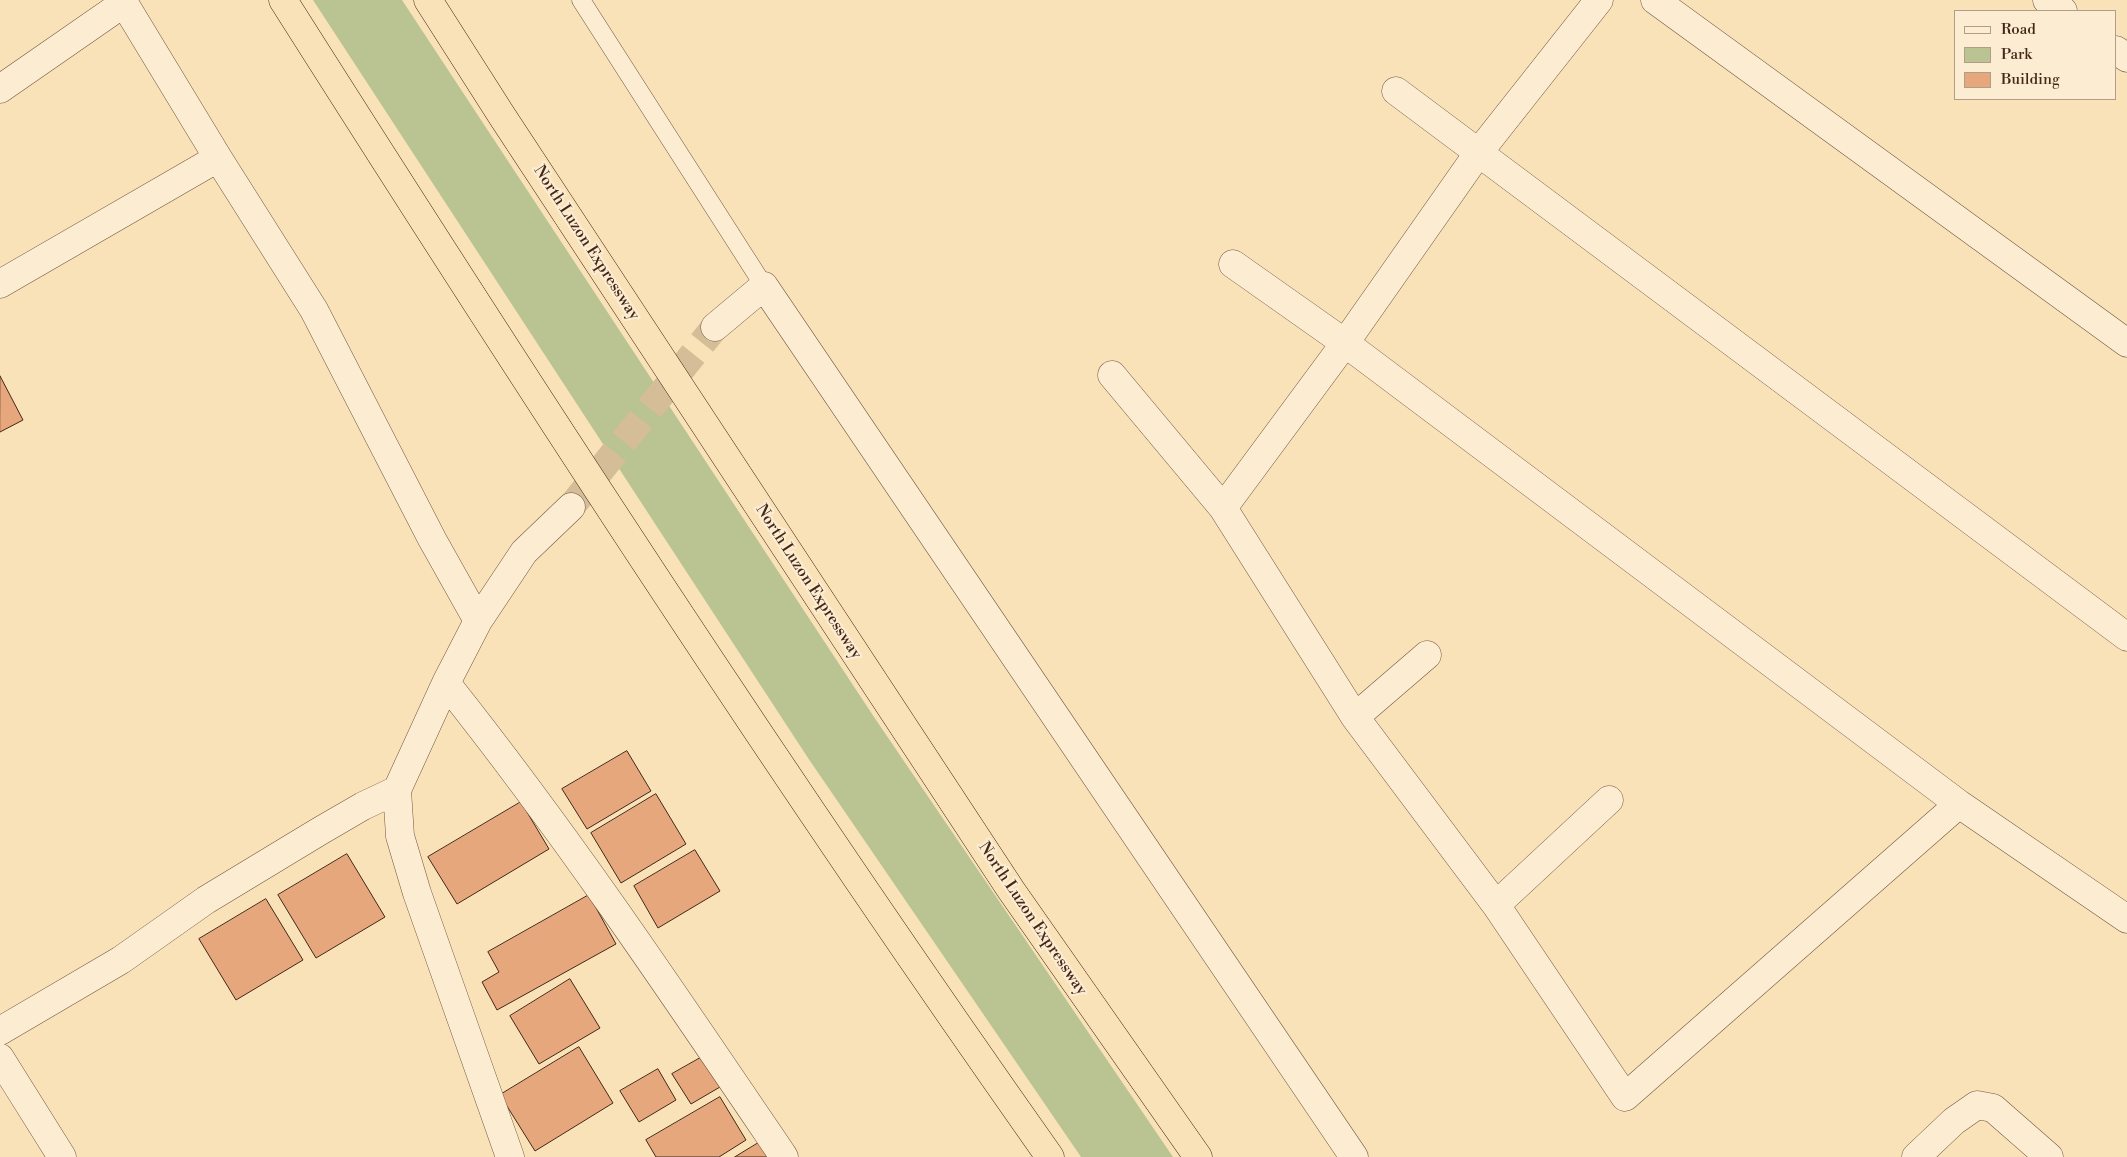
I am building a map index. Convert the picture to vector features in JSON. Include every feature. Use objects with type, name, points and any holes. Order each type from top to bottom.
[{"type":"highway","points":[[283,0],[640,553],[902,949],[1050,1157]]},
{"type":"highway","name":"North Luzon Expressway","points":[[428,0],[502,116],[1011,890],[1198,1157]]},
{"type":"street","points":[[1223,508],[1345,343],[1480,152],[1598,0]]},
{"type":"street","points":[[1655,0],[2127,343]]},
{"type":"street","points":[[2047,0],[2062,10]]},
{"type":"street","points":[[0,90],[124,3],[218,158],[314,310],[432,539],[478,621]]},
{"type":"street","points":[[1396,91],[2127,638]]},
{"type":"street","points":[[0,284],[218,158]]},
{"type":"street","points":[[1233,264],[1345,343],[1959,804],[2127,919]]},
{"type":"street","points":[[715,327],[764,286],[1354,1157]]},
{"type":"street","points":[[1112,375],[1223,508],[1355,717],[1496,905],[1625,1097],[1959,804]]},
{"type":"street","points":[[510,1157],[416,893],[400,836],[397,790],[446,683],[478,621],[524,552],[571,507]]},
{"type":"street","points":[[1355,717],[1427,655]]},
{"type":"street","points":[[446,683],[509,763],[601,891],[784,1157]]},
{"type":"street","points":[[0,1031],[120,960],[206,900],[363,806],[397,790]]},
{"type":"street","points":[[1496,905],[1609,800]]},
{"type":"street","points":[[0,1058],[62,1157]]},
{"type":"street","points":[[1916,1157],[1954,1121],[1977,1104],[1993,1108],[2049,1157]]},
{"type":"lane","points":[[581,0],[764,286]]},
{"type":"green space","points":[[313,0],[402,0],[874,717],[1173,1157],[1081,1157],[808,758]]},
{"type":"building","points":[[0,376],[23,420],[0,432]]},
{"type":"building","points":[[627,751],[651,791],[587,829],[562,789]]},
{"type":"building","points":[[656,794],[686,844],[621,883],[591,833]]},
{"type":"building","points":[[521,802],[549,849],[457,904],[428,857]]},
{"type":"building","points":[[695,850],[720,891],[658,928],[634,886]]},
{"type":"building","points":[[347,854],[385,917],[316,958],[278,895]]},
{"type":"building","points":[[589,895],[616,944],[497,1010],[482,982],[499,972],[488,952]]},
{"type":"building","points":[[266,899],[303,960],[236,1000],[199,939]]},
{"type":"building","points":[[570,979],[600,1028],[539,1064],[510,1016]]},
{"type":"building","points":[[579,1047],[613,1103],[535,1151],[500,1095]]},
{"type":"building","points":[[702,1057],[720,1087],[691,1104],[672,1074]]},
{"type":"building","points":[[658,1069],[676,1100],[639,1122],[620,1091]]},
{"type":"building","points":[[720,1097],[746,1140],[719,1157],[656,1157],[646,1140]]},
{"type":"building","points":[[760,1142],[769,1157],[735,1157]]},
{"type":"tunnel","points":[[571,507],[715,327]]}]
